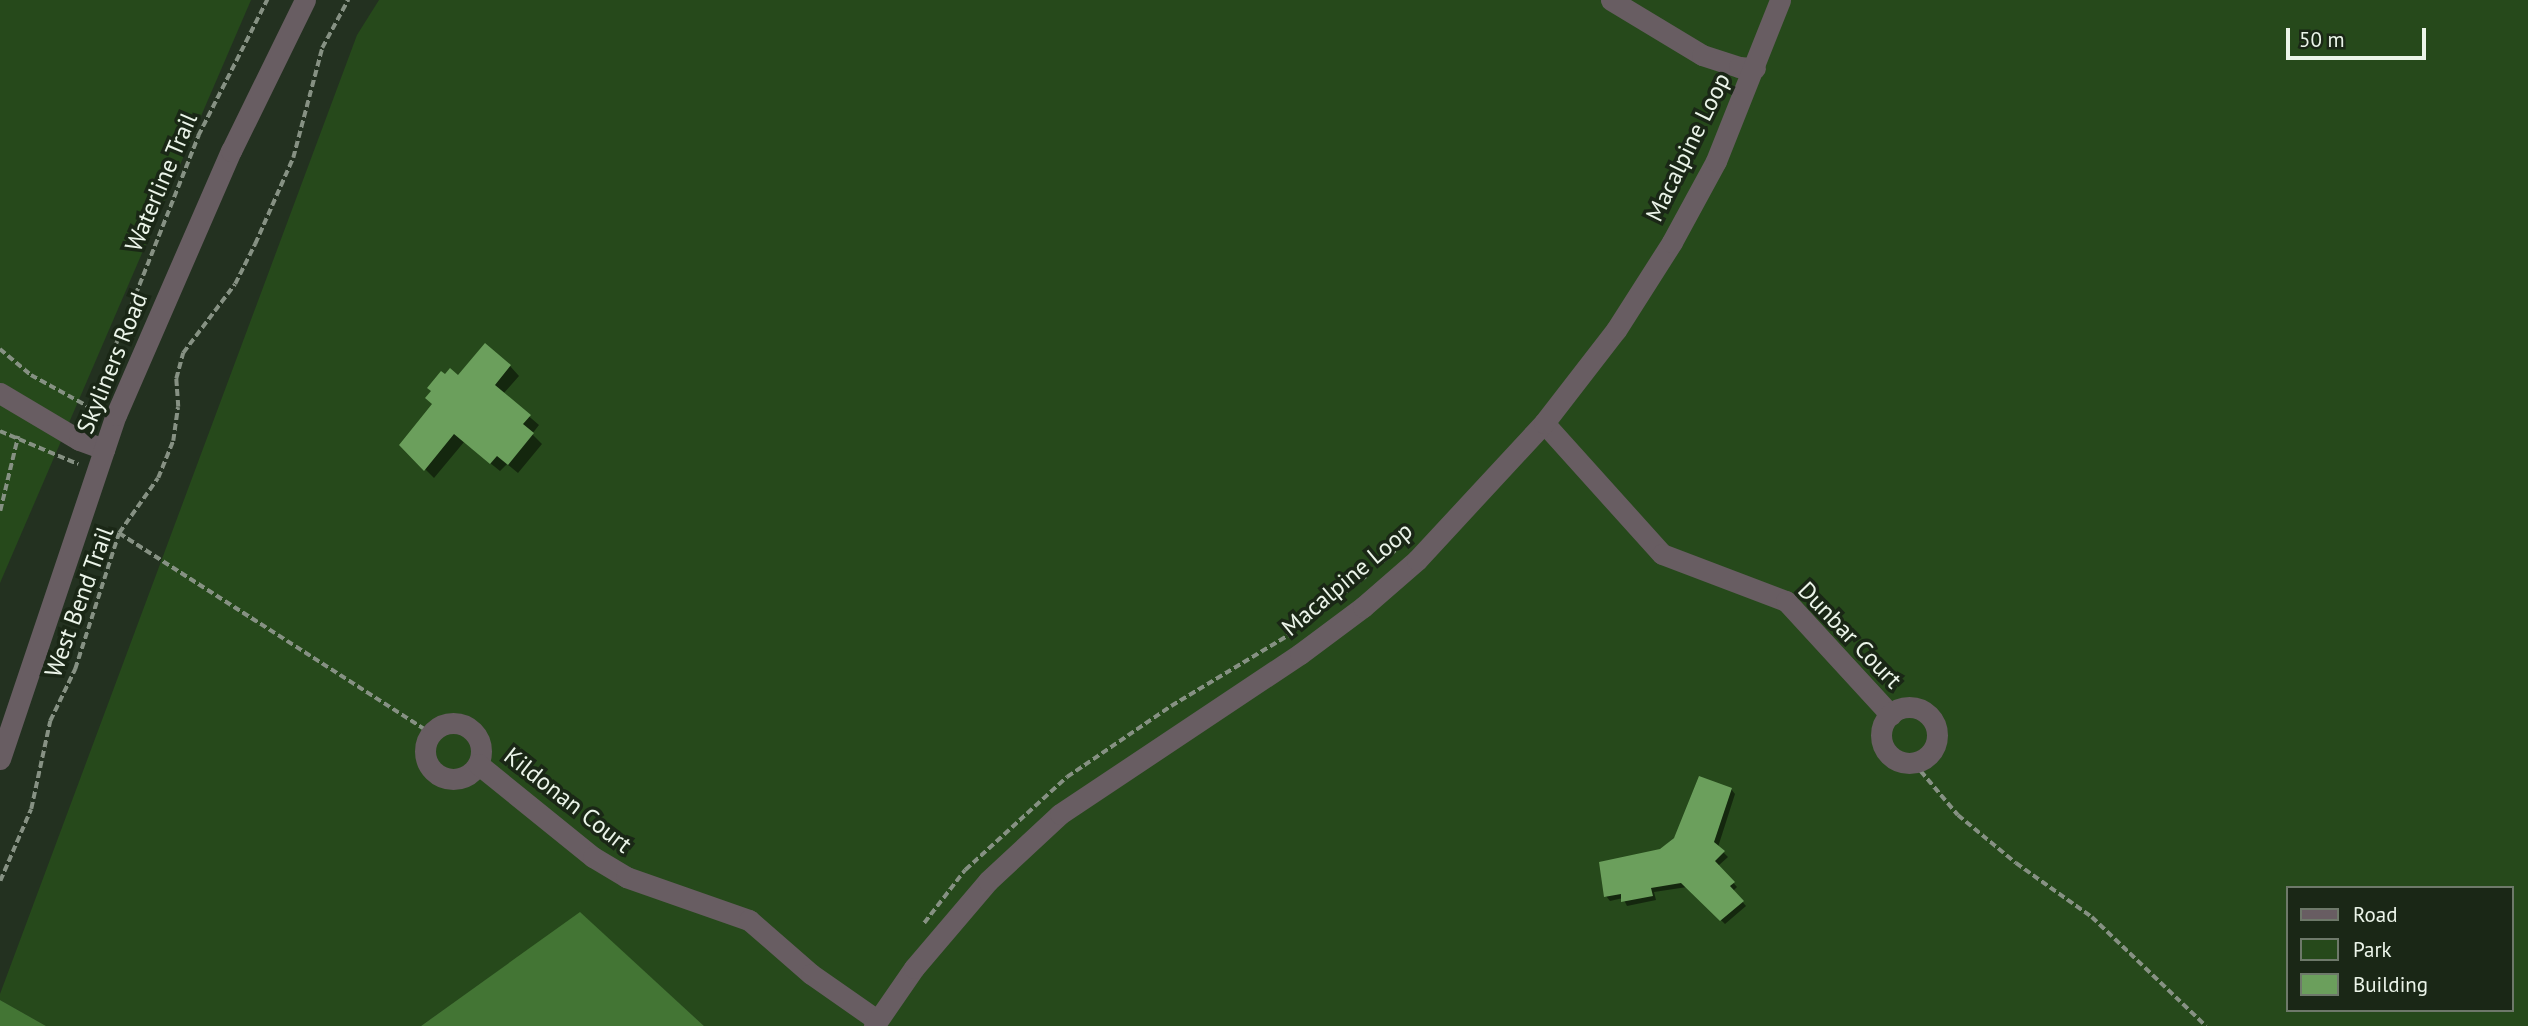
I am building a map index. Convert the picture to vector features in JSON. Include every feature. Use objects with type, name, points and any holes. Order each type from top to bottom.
[{"type":"street","name":"Skyliners Road","points":[[0,759],[116,415],[231,151],[305,0]]},
{"type":"street","points":[[1611,0],[1702,55],[1739,67],[1755,68]]},
{"type":"street","name":"Macalpine Loop","points":[[876,1023],[914,968],[988,881],[1060,814],[1139,757],[1300,654],[1363,607],[1417,560],[1544,423],[1616,330],[1672,242],[1716,161],[1780,0]]},
{"type":"street","points":[[0,393],[79,440],[104,449]]},
{"type":"street","name":"Dunbar Court","points":[[1544,423],[1662,554],[1786,601],[1891,715]]},
{"type":"street","name":"Dunbar Court","points":[[1904,707],[1917,708],[1935,724],[1934,748],[1914,763],[1902,762],[1885,749],[1882,727],[1891,715],[1904,707]]},
{"type":"street","name":"Kildonan Court","points":[[448,723],[471,729],[481,750],[478,764],[457,779],[436,774],[425,755],[431,733],[448,723]]},
{"type":"street","name":"Kildonan Court","points":[[478,764],[593,857],[626,877],[749,920],[811,974],[876,1023]]},
{"type":"path","name":"Waterline Trail","points":[[71,461],[198,136],[267,0]]},
{"type":"path","name":"West Bend Trail","points":[[0,881],[31,809],[50,721],[75,669],[119,533],[158,478],[173,441],[178,407],[176,379],[183,353],[234,284],[255,244],[293,158],[322,48],[348,0]]},
{"type":"path","points":[[0,349],[32,375],[91,408],[116,415]]},
{"type":"path","points":[[0,431],[18,436],[97,472]]},
{"type":"path","points":[[0,511],[18,436]]},
{"type":"path","points":[[119,533],[431,733]]},
{"type":"path","points":[[917,932],[965,870],[1067,777],[1171,706],[1287,636],[1413,534]]},
{"type":"path","points":[[1914,763],[1958,814],[2016,863],[2092,917],[2206,1026]]},
{"type":"green space","points":[[0,0],[251,0],[0,583]]},
{"type":"green space","points":[[379,0],[2528,0],[2528,1026],[704,1026],[580,913],[421,1026],[46,1026],[0,1000],[357,35]]},
{"type":"green space","points":[[580,912],[704,1026],[421,1026]]},
{"type":"green space","points":[[0,1000],[46,1026],[0,1026]]},
{"type":"building","points":[[485,343],[511,365],[495,385],[531,415],[523,424],[534,433],[508,465],[497,456],[490,464],[454,434],[424,471],[399,445],[432,404],[425,398],[431,391],[427,388],[441,371],[445,374],[450,368],[458,375]]},
{"type":"building","points":[[1699,776],[1732,788],[1714,842],[1725,851],[1715,861],[1735,882],[1730,886],[1744,901],[1720,921],[1681,883],[1651,888],[1653,896],[1621,902],[1621,894],[1604,897],[1599,862],[1660,849],[1674,838]]}]
